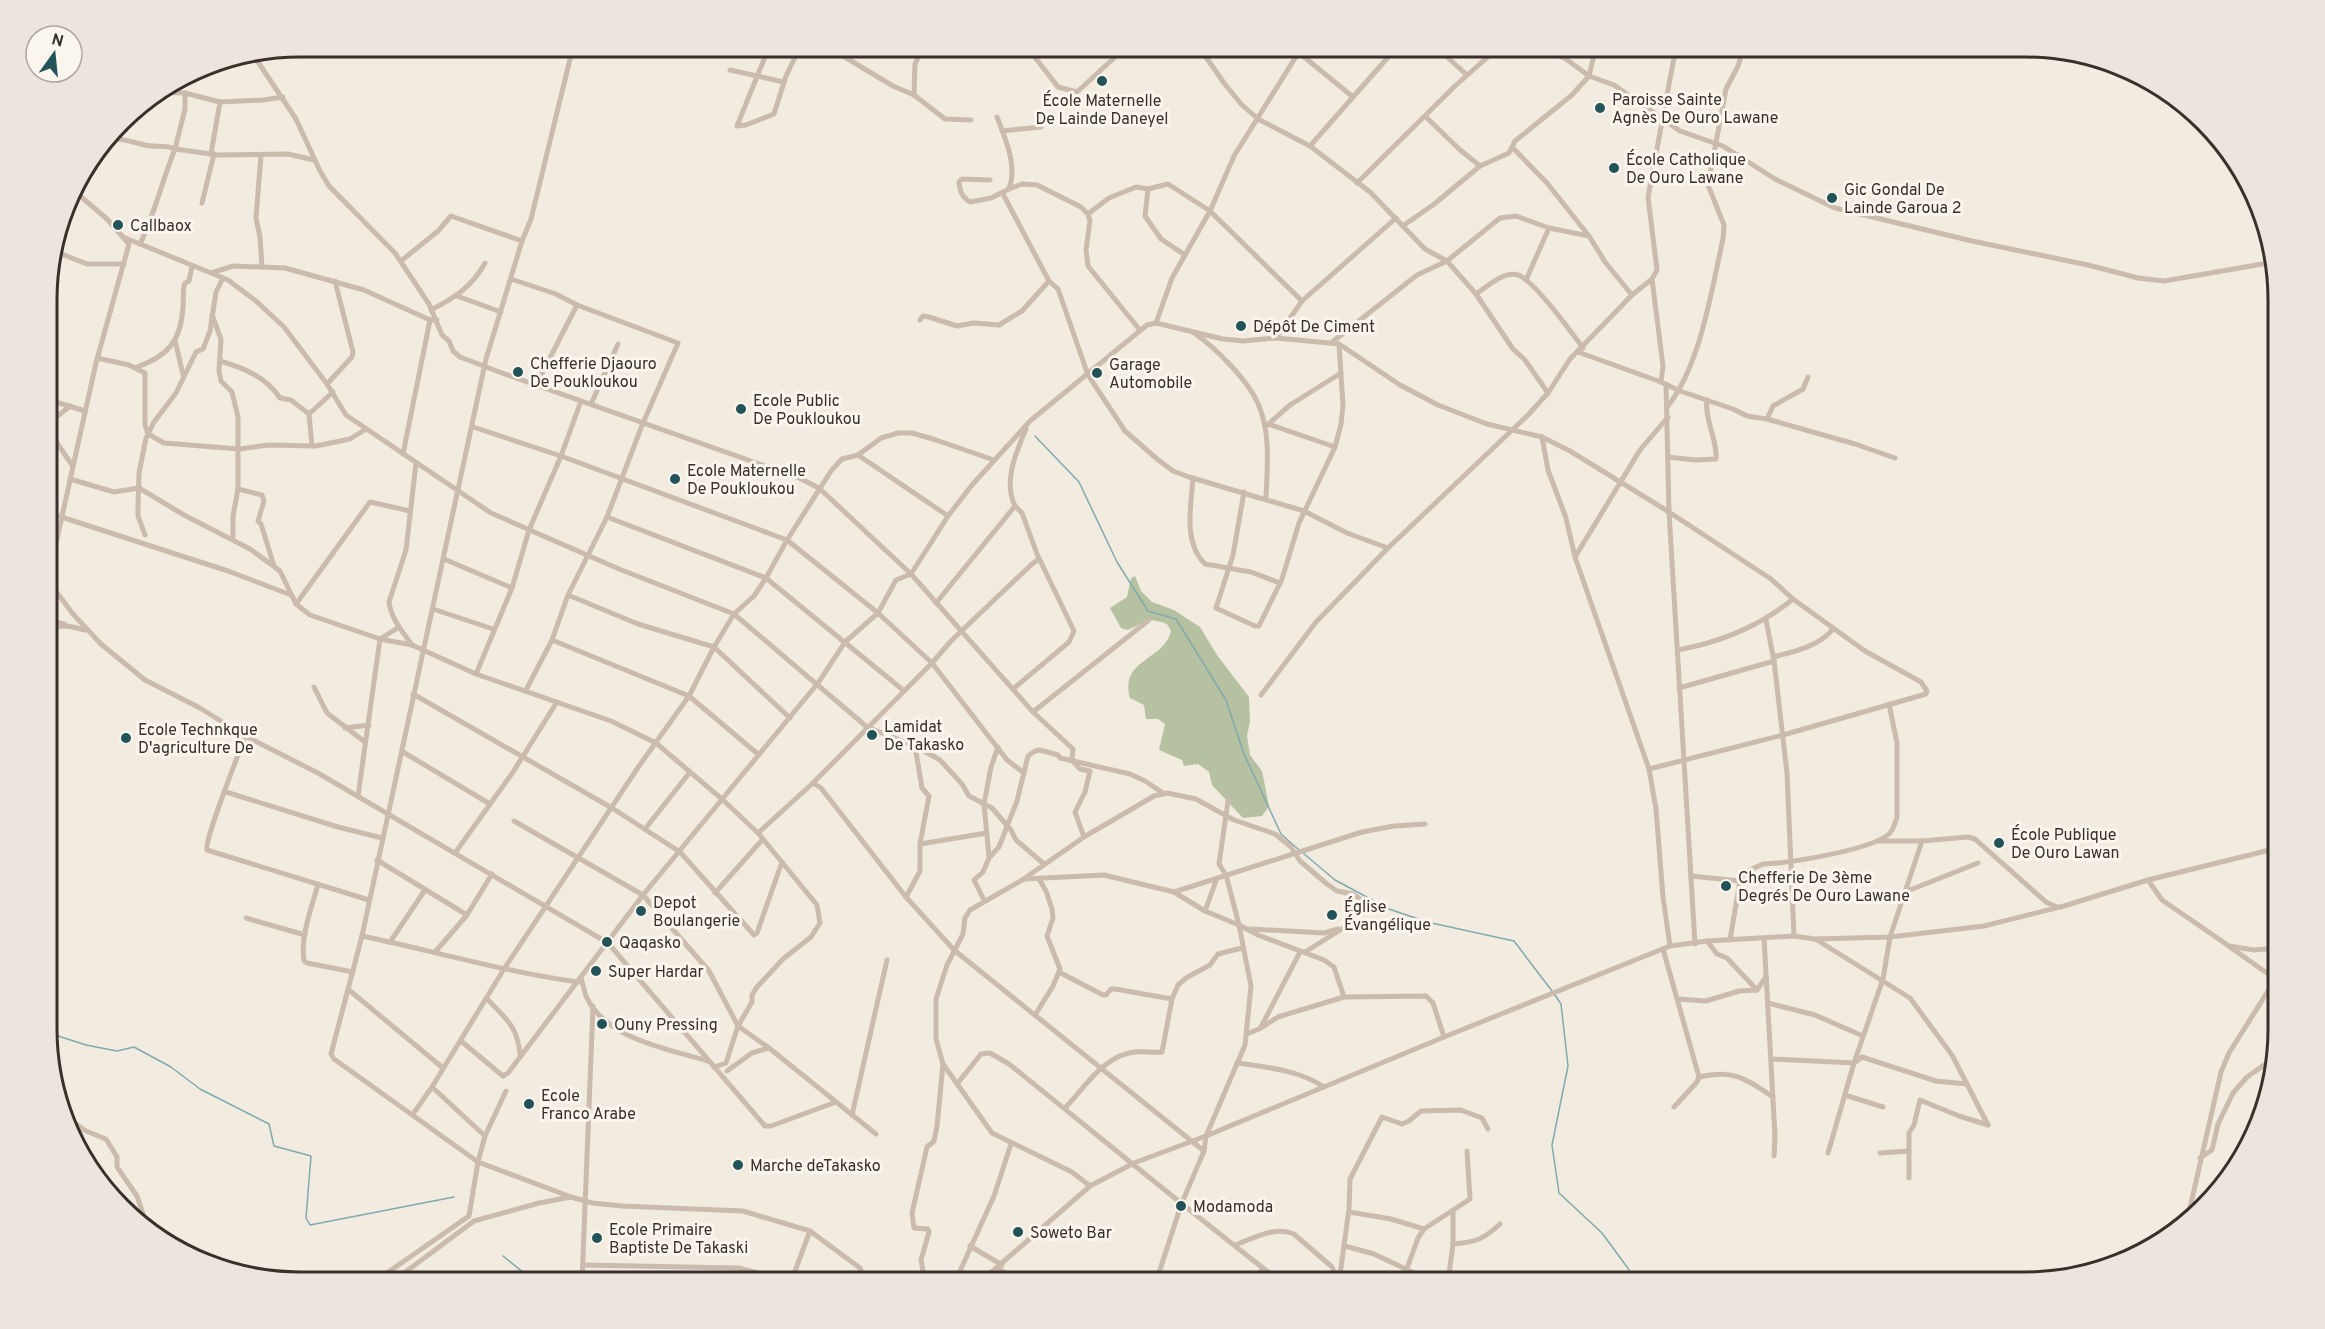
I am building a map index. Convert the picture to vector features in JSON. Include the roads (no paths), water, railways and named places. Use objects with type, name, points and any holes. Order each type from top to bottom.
[{"type":"street","points":[[570,57],[531,219],[522,241],[486,367],[422,650],[403,752],[387,813],[362,936],[331,1054],[334,1059],[478,1161],[585,1201],[622,1206],[743,1211],[810,1231],[860,1268],[862,1272]]},
{"type":"street","points":[[765,57],[737,126],[746,125],[774,114],[795,57]]},
{"type":"street","points":[[846,57],[893,86],[914,95],[945,119],[971,120]]},
{"type":"street","points":[[914,95],[915,64],[918,57]]},
{"type":"street","points":[[1036,57],[1058,87],[1077,92],[1115,57]]},
{"type":"street","points":[[1206,57],[1241,104],[1258,119],[1310,146],[1370,192],[1425,249],[1447,261],[1476,294],[1513,349],[1525,360],[1548,393]]},
{"type":"street","points":[[1156,324],[1172,278],[1210,211],[1234,156],[1296,57]]},
{"type":"street","points":[[1305,57],[1353,97]]},
{"type":"street","points":[[1310,146],[1388,57]]},
{"type":"street","points":[[1448,57],[1467,75]]},
{"type":"street","points":[[1357,183],[1487,57]]},
{"type":"street","points":[[1562,57],[1588,76],[1614,86],[1680,131],[1723,146],[1805,196],[1835,208],[2138,278],[2164,280],[2265,263]]},
{"type":"street","points":[[1404,225],[1433,205],[1480,166],[1509,153],[1515,141],[1572,95],[1588,76],[1593,57]]},
{"type":"street","points":[[1262,695],[1316,622],[1388,548],[1548,393],[1559,375],[1581,350],[1632,295],[1652,279],[1656,270],[1648,197],[1674,57]]},
{"type":"street","points":[[1667,407],[1680,391],[1699,339],[1723,239],[1724,225],[1708,185],[1726,89],[1741,57]]},
{"type":"street","points":[[258,61],[296,119],[329,186],[377,232],[401,261],[432,310],[433,320],[403,454]]},
{"type":"street","points":[[730,70],[784,82]]},
{"type":"street","points":[[174,93],[220,102],[283,97]]},
{"type":"street","points":[[125,255],[139,243],[157,204],[165,170],[175,149],[185,109],[185,93]]},
{"type":"street","points":[[202,203],[220,102]]},
{"type":"street","points":[[1425,116],[1480,166]]},
{"type":"street","points":[[997,117],[1012,167],[1009,189]]},
{"type":"street","points":[[1002,131],[1041,127]]},
{"type":"street","points":[[118,139],[148,146],[169,146],[175,149],[212,154],[288,154],[314,159]]},
{"type":"street","points":[[1513,148],[1547,183],[1632,295]]},
{"type":"street","points":[[261,155],[256,218],[262,267]]},
{"type":"street","points":[[990,180],[962,179],[959,182],[960,191],[970,202],[1003,194],[1022,184],[1037,185],[1081,207],[1088,214],[1090,221],[1086,250],[1088,266],[1139,329]]},
{"type":"street","points":[[1088,214],[1109,198],[1136,186],[1148,189],[1168,184],[1210,211],[1302,301]]},
{"type":"street","points":[[1148,189],[1145,216],[1161,239],[1185,255]]},
{"type":"street","points":[[1003,194],[1049,281],[1061,295],[1088,375],[1125,431],[1173,471],[1304,511],[1347,533],[1388,548]]},
{"type":"street","points":[[57,536],[97,358],[129,244],[80,197]]},
{"type":"street","points":[[401,261],[438,231],[451,216],[522,241]]},
{"type":"street","points":[[1331,343],[1418,275],[1447,261],[1500,218],[1516,216],[1550,228],[1589,236]]},
{"type":"street","points":[[1276,338],[1302,301],[1396,218]]},
{"type":"street","points":[[1526,280],[1550,228]]},
{"type":"street","points":[[123,237],[223,278],[256,301],[284,327],[333,392],[346,415],[490,513],[734,614],[818,683],[867,727],[915,746],[940,760],[962,784],[969,796],[992,808],[1016,840],[1044,864]]},
{"type":"street","points":[[62,254],[87,264],[124,264]]},
{"type":"street","points":[[432,310],[457,296],[477,279],[485,263]]},
{"type":"street","points":[[183,375],[175,340],[183,306],[183,291],[185,283],[189,281],[192,266]]},
{"type":"street","points":[[211,273],[233,266],[285,268],[364,290],[433,320],[453,351],[460,357],[800,478],[819,489],[911,574],[1033,712],[1073,749],[1072,760],[1080,769],[1090,771],[1085,792],[1075,812],[1084,837]]},
{"type":"street","points":[[1476,294],[1495,280],[1508,275],[1519,275],[1531,284],[1581,350],[1680,391],[1733,408],[1747,416],[1767,419],[1895,458]]},
{"type":"street","points":[[145,535],[138,516],[140,473],[148,434],[154,422],[176,393],[196,352],[203,349],[210,331],[216,292],[223,278]]},
{"type":"street","points":[[511,279],[556,294],[678,344],[643,423],[607,517],[568,595],[552,640],[526,690]]},
{"type":"street","points":[[1652,279],[1664,366],[1668,417],[1670,512],[1679,688],[1695,944]]},
{"type":"street","points":[[327,384],[352,357],[353,352],[335,281]]},
{"type":"street","points":[[920,320],[923,316],[957,326],[974,323],[999,325],[1022,311],[1049,281]]},
{"type":"street","points":[[457,296],[501,312]]},
{"type":"street","points":[[536,385],[577,304]]},
{"type":"street","points":[[211,313],[220,339],[221,381],[232,392],[236,404],[239,449],[233,539]]},
{"type":"street","points":[[1013,689],[1073,636],[1074,632],[1040,559],[1022,513],[1011,498],[1012,466],[1030,421],[1088,375],[1139,329],[1156,324],[1223,339],[1243,341],[1276,338],[1340,344],[1400,386],[1438,405],[1487,424],[1542,437],[1570,451],[1670,512],[1771,579],[1793,599],[1880,661],[1926,686],[1926,694],[1783,735],[1649,769]]},
{"type":"street","points":[[1189,330],[1222,356],[1259,405],[1267,425],[1266,499]]},
{"type":"street","points":[[137,368],[161,357],[175,340]]},
{"type":"street","points":[[591,404],[618,344]]},
{"type":"street","points":[[1244,492],[1233,555],[1215,608],[1255,626],[1262,623],[1280,583],[1304,511],[1335,447],[1343,406],[1340,344]]},
{"type":"street","points":[[97,358],[137,368],[145,373],[144,416],[148,434]]},
{"type":"street","points":[[220,361],[242,368],[259,377],[274,388],[280,398],[291,400],[309,414],[312,446]]},
{"type":"street","points":[[1267,425],[1290,405],[1341,373]]},
{"type":"street","points":[[1767,419],[1773,406],[1803,389],[1808,377]]},
{"type":"street","points":[[309,414],[333,392]]},
{"type":"street","points":[[1668,457],[1695,460],[1716,459],[1712,428],[1706,416],[1707,400]]},
{"type":"street","points":[[476,674],[512,588],[529,530],[561,456],[581,401]]},
{"type":"street","points":[[57,402],[85,411]]},
{"type":"street","points":[[57,417],[70,406]]},
{"type":"street","points":[[1575,556],[1646,442],[1668,417]]},
{"type":"street","points":[[1267,425],[1335,447]]},
{"type":"street","points":[[473,427],[561,456],[608,475],[623,478],[787,540],[878,613],[932,663],[1012,765],[1024,773]]},
{"type":"street","points":[[461,1041],[502,1076],[508,1073],[643,895],[818,683],[845,642],[878,613],[896,580],[911,574],[948,516],[994,460],[1027,427]]},
{"type":"street","points":[[148,434],[164,442],[239,449],[268,445],[331,444],[350,439],[366,429]]},
{"type":"street","points":[[413,1114],[461,1041],[504,969],[689,696],[734,614],[754,596],[819,489],[842,459],[858,455],[881,438],[898,433],[912,433],[994,460]]},
{"type":"street","points":[[1542,437],[1548,470],[1566,518],[1575,556],[1649,769],[1656,808],[1663,897],[1670,946]]},
{"type":"street","points":[[57,443],[72,465]]},
{"type":"street","points":[[858,455],[948,516]]},
{"type":"street","points":[[412,645],[399,627],[390,610],[389,602],[406,550],[416,463]]},
{"type":"street","points":[[1193,478],[1191,542],[1205,564],[1251,572],[1280,583]]},
{"type":"street","points":[[70,479],[114,492],[139,488],[184,515],[233,539],[274,566],[283,576],[291,595],[303,612],[380,639],[412,645],[476,674],[611,721],[656,743],[723,800],[758,833],[817,905],[820,923],[811,937],[783,959],[752,995],[752,1002],[738,1026],[726,1063],[729,1084]]},
{"type":"street","points":[[238,489],[262,495],[264,501],[258,521],[261,524],[274,566]]},
{"type":"street","points":[[296,604],[370,502],[410,511]]},
{"type":"street","points":[[936,603],[1015,506]]},
{"type":"street","points":[[57,516],[228,571],[291,595]]},
{"type":"street","points":[[607,517],[766,578],[903,690]]},
{"type":"street","points":[[444,559],[512,588]]},
{"type":"street","points":[[758,833],[813,783],[962,630],[1040,559]]},
{"type":"street","points":[[57,592],[91,633],[124,665],[145,680],[200,708],[245,736],[318,773],[608,943],[768,1127],[836,1102]]},
{"type":"street","points":[[568,595],[638,624],[714,647],[790,718]]},
{"type":"street","points":[[1678,650],[1724,638],[1766,620],[1793,599]]},
{"type":"street","points":[[433,609],[493,629]]},
{"type":"street","points":[[1033,712],[1149,620]]},
{"type":"street","points":[[1766,620],[1783,735],[1792,860],[1794,936]]},
{"type":"street","points":[[57,623],[82,628],[91,633]]},
{"type":"street","points":[[57,627],[68,626]]},
{"type":"street","points":[[380,639],[399,627]]},
{"type":"street","points":[[1679,688],[1813,644],[1826,637],[1833,629]]},
{"type":"street","points":[[358,796],[380,639]]},
{"type":"street","points":[[552,640],[689,696],[759,755]]},
{"type":"street","points":[[314,687],[327,713],[365,742]]},
{"type":"street","points":[[413,694],[612,808],[680,852],[754,935],[757,933],[782,862]]},
{"type":"street","points":[[455,853],[522,758],[557,702]]},
{"type":"street","points":[[1730,940],[1740,881],[1748,871],[1754,867],[1858,848],[1890,833],[1897,817],[1897,743],[1889,704]]},
{"type":"street","points":[[345,728],[369,724]]},
{"type":"street","points":[[245,736],[226,792],[210,828],[207,850],[369,900]]},
{"type":"street","points":[[906,897],[920,871],[920,844],[929,796],[922,788],[915,746]]},
{"type":"street","points":[[989,858],[984,804],[991,766],[998,747]]},
{"type":"street","points":[[984,900],[974,880],[983,873],[989,858],[999,847],[1017,801],[1028,756],[1035,751],[1040,750],[1130,774],[1163,793],[1196,799],[1226,816],[1275,834],[1291,847],[1300,861],[1337,891],[1353,894],[1366,903],[1345,927],[1303,952],[1261,1028]]},
{"type":"street","points":[[403,752],[490,804]]},
{"type":"street","points":[[645,829],[690,772]]},
{"type":"street","points":[[813,783],[821,788],[906,897],[954,950],[1204,1151]]},
{"type":"street","points":[[226,792],[338,827],[382,838]]},
{"type":"street","points":[[1090,1186],[1072,1172],[992,1133],[944,1064],[936,1039],[936,999],[954,950],[963,934],[965,918],[970,910],[1023,879],[1084,837],[1163,793]]},
{"type":"street","points":[[1159,1272],[1181,1205],[1204,1151],[1206,1136],[1247,1034],[1251,986],[1242,948],[1242,927],[1226,875],[1219,864],[1228,801]]},
{"type":"street","points":[[514,820],[643,895],[709,971],[738,1026],[876,1134]]},
{"type":"street","points":[[1174,892],[1362,832],[1394,826],[1425,824]]},
{"type":"street","points":[[920,844],[987,833]]},
{"type":"street","points":[[1876,841],[1922,841],[1968,837],[1976,839],[2046,902],[2054,907],[2064,906]]},
{"type":"street","points":[[715,893],[763,839]]},
{"type":"street","points":[[1828,1153],[1854,1063],[1882,979],[1890,937],[1922,841]]},
{"type":"street","points":[[992,1272],[1090,1186],[1134,1163],[1206,1136],[1670,946],[1707,941],[1794,936],[1815,939],[1890,937],[1984,926],[2064,906],[2148,880],[2268,851]]},
{"type":"street","points":[[377,860],[467,915]]},
{"type":"street","points":[[1905,892],[1978,863]]},
{"type":"street","points":[[436,951],[467,915],[492,874]]},
{"type":"street","points":[[1023,879],[1104,875],[1174,892],[1205,911],[1324,960],[1334,967],[1344,997]]},
{"type":"street","points":[[1690,876],[1740,881]]},
{"type":"street","points":[[1205,911],[1217,878]]},
{"type":"street","points":[[1035,1015],[1059,972],[1047,936],[1053,918],[1052,909],[1039,879]]},
{"type":"street","points":[[2148,880],[2162,900],[2268,972]]},
{"type":"street","points":[[318,884],[305,935],[302,953],[304,961],[353,972]]},
{"type":"street","points":[[390,942],[425,890]]},
{"type":"street","points":[[246,918],[305,935]]},
{"type":"street","points":[[1242,927],[1324,933],[1345,927]]},
{"type":"street","points":[[362,936],[436,951],[504,969],[579,980]]},
{"type":"street","points":[[1764,938],[1774,1156]]},
{"type":"street","points":[[1815,939],[1910,998],[1938,1033],[1988,1125],[1920,1100],[1914,1125],[1909,1133],[1909,1178]]},
{"type":"street","points":[[1707,941],[1717,954],[1728,958],[1757,990]]},
{"type":"street","points":[[2229,946],[2254,950],[2268,949]]},
{"type":"street","points":[[1065,1108],[1101,1068],[1127,1053],[1162,1052],[1172,999],[1178,985],[1210,965],[1218,954],[1242,948]]},
{"type":"street","points":[[1663,949],[1699,1077],[1698,1082],[1674,1107]]},
{"type":"street","points":[[852,1115],[887,960]]},
{"type":"street","points":[[1059,972],[1088,985],[1103,995],[1106,995],[1111,988],[1172,999]]},
{"type":"street","points":[[1757,990],[1767,976]]},
{"type":"street","points":[[579,980],[592,1006],[608,1022],[645,1043],[710,1061]]},
{"type":"street","points":[[348,990],[444,1068]]},
{"type":"street","points":[[1678,999],[1706,1001],[1739,991],[1757,990]]},
{"type":"street","points":[[2190,1208],[2221,1072],[2229,1053],[2268,992]]},
{"type":"street","points":[[1247,1034],[1278,1017],[1344,997],[1426,996],[1433,1003],[1444,1037]]},
{"type":"street","points":[[487,999],[515,1028],[520,1055]]},
{"type":"street","points":[[1768,1003],[1815,1015],[1863,1036]]},
{"type":"street","points":[[583,1272],[592,1006]]},
{"type":"street","points":[[727,1071],[752,1053],[769,1048]]},
{"type":"street","points":[[957,1084],[976,1057],[984,1052],[1010,1064],[1134,1163],[1181,1205],[1268,1272]]},
{"type":"street","points":[[1771,1059],[1811,1063],[1854,1063],[1862,1057],[1936,1081],[1967,1083]]},
{"type":"street","points":[[714,1067],[726,1063]]},
{"type":"street","points":[[1237,1063],[1286,1072],[1314,1081],[1324,1087]]},
{"type":"street","points":[[923,1272],[921,1260],[929,1232],[928,1229],[914,1228],[912,1213],[927,1147],[933,1140],[937,1126],[944,1064]]},
{"type":"street","points":[[2200,1158],[2212,1150],[2218,1124],[2233,1093],[2247,1077],[2265,1064]]},
{"type":"street","points":[[1699,1077],[1718,1073],[1744,1078],[1773,1097]]},
{"type":"street","points":[[432,1087],[485,1136]]},
{"type":"street","points":[[388,1272],[469,1216],[478,1161],[485,1136],[506,1091]]},
{"type":"street","points":[[1845,1095],[1883,1107]]},
{"type":"street","points":[[1341,1272],[1349,1212],[1350,1179],[1382,1118],[1401,1124],[1409,1121],[1421,1111],[1461,1110],[1482,1118],[1488,1129]]},
{"type":"street","points":[[76,1124],[106,1139],[117,1158],[117,1167],[137,1196],[143,1215]]},
{"type":"street","points":[[959,1272],[994,1196],[1011,1144]]},
{"type":"street","points":[[1407,1270],[1407,1264],[1424,1229],[1471,1197],[1467,1151]]},
{"type":"street","points":[[1880,1153],[1909,1151]]},
{"type":"street","points":[[405,1272],[474,1221],[539,1203],[571,1197]]},
{"type":"street","points":[[1449,1272],[1453,1244],[1453,1210]]},
{"type":"street","points":[[1349,1212],[1391,1219],[1424,1229]]},
{"type":"street","points":[[1453,1244],[1474,1242],[1487,1236],[1500,1224]]},
{"type":"street","points":[[795,1272],[810,1231]]},
{"type":"street","points":[[1235,1245],[1273,1232],[1288,1232],[1312,1249],[1335,1271],[1342,1269]]},
{"type":"street","points":[[970,1246],[1007,1272]]},
{"type":"street","points":[[1345,1246],[1374,1254],[1411,1272]]},
{"type":"street","points":[[583,1265],[739,1268],[754,1272]]},
{"type":"street","points":[[1260,1272],[1263,1268]]},
{"type":"waterway","points":[[1035,436],[1079,482],[1117,562],[1148,611],[1176,619],[1226,700],[1244,754],[1281,834],[1299,850]]},
{"type":"waterway","points":[[1303,853],[1335,880],[1389,909],[1427,922],[1514,941],[1552,991]]},
{"type":"waterway","points":[[1555,995],[1561,1004],[1568,1066],[1552,1145],[1559,1193],[1602,1233],[1631,1272]]},
{"type":"waterway","points":[[57,1036],[86,1045],[117,1051],[134,1047],[171,1067],[200,1089],[269,1124],[274,1146],[311,1156],[306,1218],[310,1225],[454,1197]]},
{"type":"waterway","points":[[503,1256],[523,1272]]},
{"type":"place","name":"École Maternelle De Lainde Daneyel","points":[[1102,81]]},
{"type":"place","name":"Paroisse Sainte Agnès De Ouro Lawane","points":[[1600,108]]},
{"type":"place","name":"École Catholique De Ouro Lawane","points":[[1614,168]]},
{"type":"place","name":"Gic Gondal De Lainde Garoua 2","points":[[1832,198]]},
{"type":"place","name":"Callbaox","points":[[118,225]]},
{"type":"place","name":"Dépôt De Ciment","points":[[1241,326]]},
{"type":"place","name":"Chefferie Djaouro De Poukloukou","points":[[518,372]]},
{"type":"place","name":"Garage Automobile","points":[[1097,373]]},
{"type":"place","name":"Ecole Public De Poukloukou","points":[[741,409]]},
{"type":"place","name":"Ecole Maternelle De Poukloukou","points":[[675,479]]},
{"type":"place","name":"Lamidat De Takasko","points":[[872,735]]},
{"type":"place","name":"Ecole Technkque D'agriculture De","points":[[126,738]]},
{"type":"place","name":"École Publique De Ouro Lawan","points":[[1999,843]]},
{"type":"place","name":"Chefferie De 3ème Degrés De Ouro Lawane","points":[[1726,886]]},
{"type":"place","name":"Depot Boulangerie","points":[[641,911]]},
{"type":"place","name":"Église Évangélique","points":[[1332,915]]},
{"type":"place","name":"Qaqasko","points":[[607,942]]},
{"type":"place","name":"Super Hardar","points":[[596,971]]},
{"type":"place","name":"Ouny Pressing","points":[[602,1024]]},
{"type":"place","name":"Ecole Franco Arabe","points":[[529,1104]]},
{"type":"place","name":"Marche deTakasko","points":[[738,1165]]},
{"type":"place","name":"Modamoda","points":[[1181,1206]]},
{"type":"place","name":"Soweto Bar","points":[[1018,1232]]},
{"type":"place","name":"Ecole Primaire Baptiste De Takaski","points":[[597,1238]]}]
